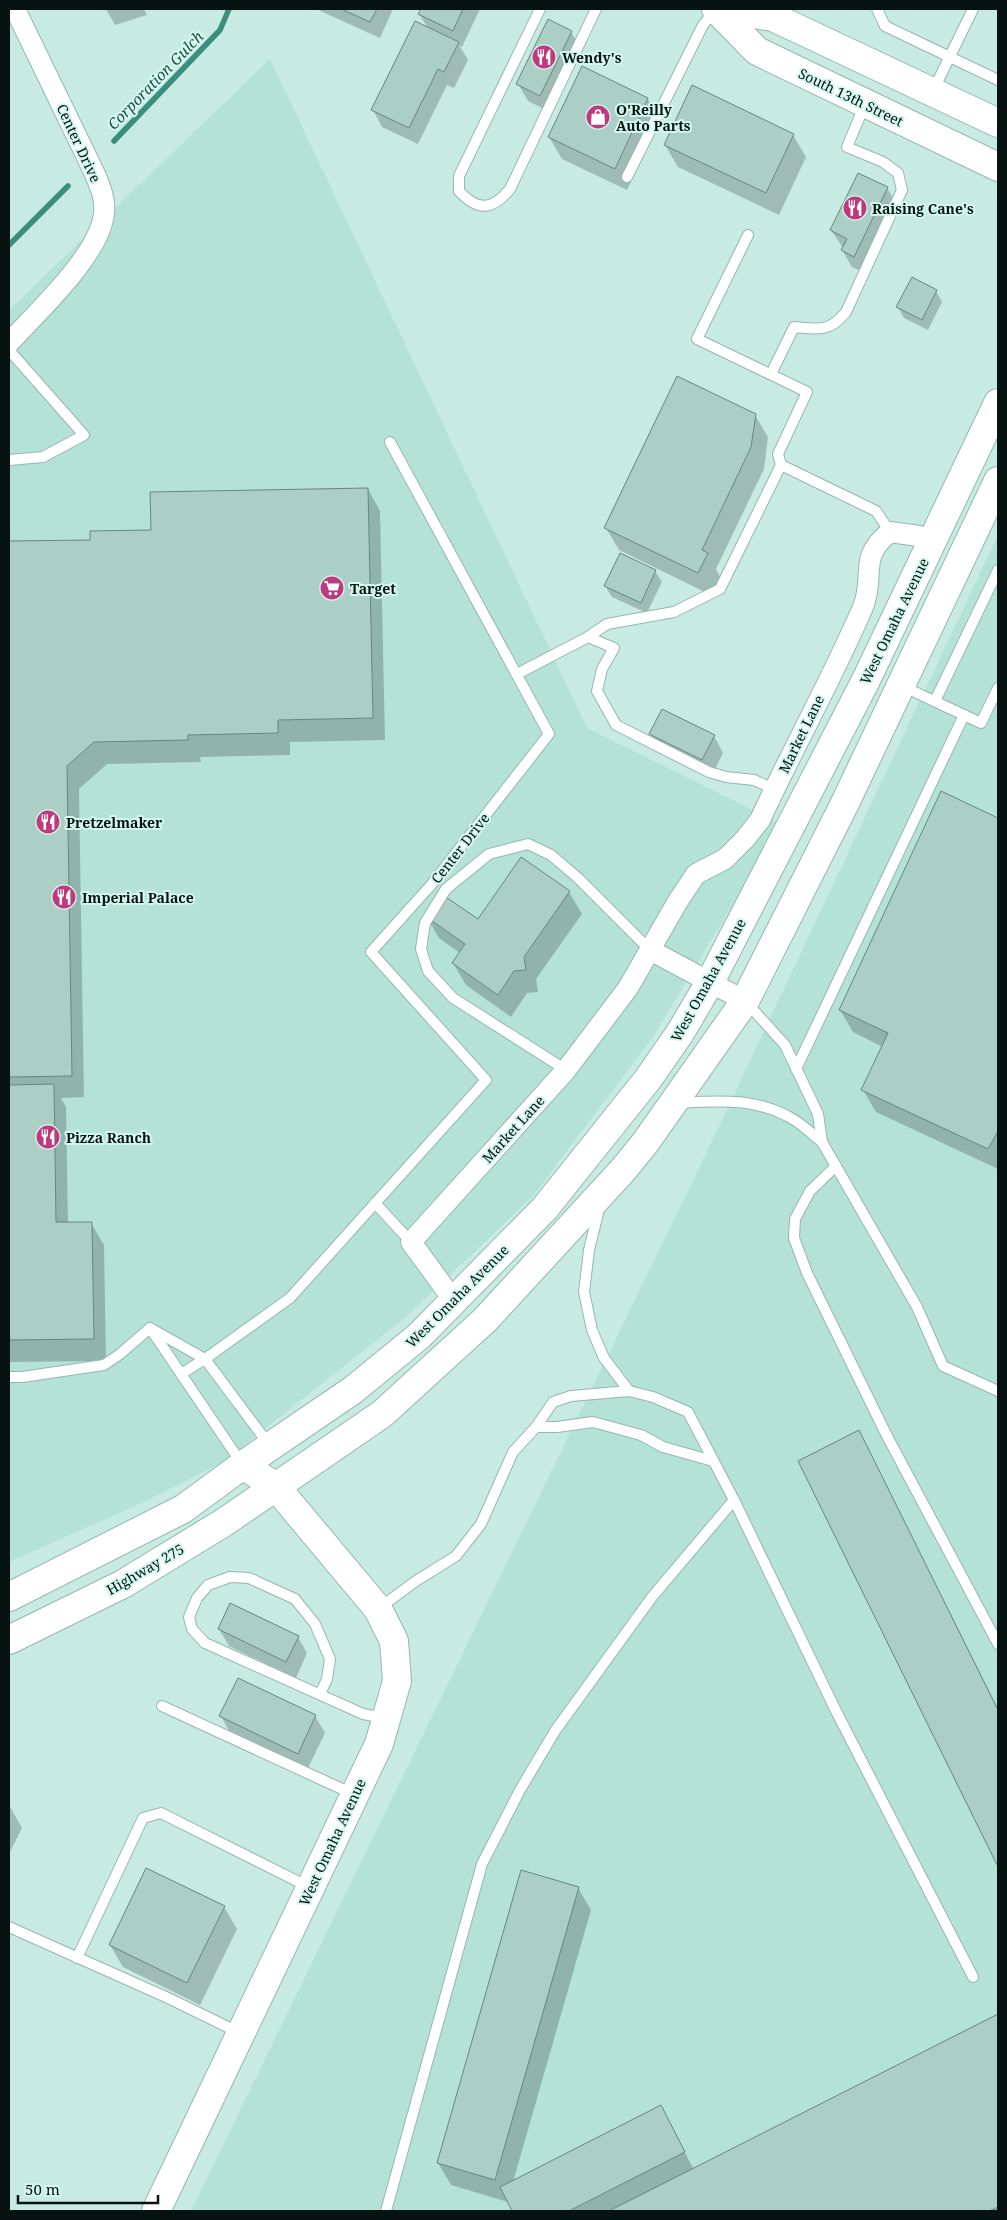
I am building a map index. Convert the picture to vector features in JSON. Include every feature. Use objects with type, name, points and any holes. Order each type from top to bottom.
[{"type":"main road","name":"South 13th Street","points":[[716,9],[757,52],[998,167]]},
{"type":"main road","points":[[721,9],[773,17],[998,123]]},
{"type":"main road","name":"West Omaha Avenue","points":[[156,2211],[379,1744],[397,1681],[394,1641],[378,1609],[276,1487],[243,1465],[354,1390],[419,1336],[454,1302],[545,1208],[593,1149],[669,1048],[710,982],[866,680],[998,403]]},
{"type":"main road","points":[[270,1446],[276,1487],[389,1408],[485,1320],[603,1193],[645,1143],[745,1001],[902,686],[998,481]]},
{"type":"main road","points":[[9,1597],[183,1508],[243,1465]]},
{"type":"main road","name":"Highway 275","points":[[9,1640],[123,1584],[223,1523],[276,1487]]},
{"type":"street","name":"Center Drive","points":[[9,342],[72,276],[94,242],[104,213],[102,194],[94,172],[15,9]]},
{"type":"street","points":[[890,532],[919,536],[932,542]]},
{"type":"street","name":"Market Lane","points":[[411,1242],[566,1070],[628,988],[678,901],[696,874],[725,859],[745,839],[760,820],[864,604],[870,556],[877,542],[890,532]]},
{"type":"street","points":[[650,950],[745,1001]]},
{"type":"street","points":[[411,1242],[454,1302]]},
{"type":"lane","points":[[540,9],[459,176],[459,191],[475,204],[483,206],[494,205],[502,199],[510,188],[596,9]]},
{"type":"lane","points":[[628,177],[703,25],[716,9]]},
{"type":"lane","points":[[878,9],[885,26],[998,80]]},
{"type":"lane","points":[[933,91],[973,9]]},
{"type":"lane","points":[[771,374],[794,327],[821,330],[837,323],[841,318],[902,190],[898,173],[883,162],[847,147],[865,104]]},
{"type":"lane","points":[[517,674],[588,637],[607,624],[674,612],[720,590],[781,465],[778,454],[807,392],[697,339],[748,235]]},
{"type":"lane","points":[[9,350],[84,435],[43,457],[9,460]]},
{"type":"lane","name":"Center Drive","points":[[375,1203],[486,1080],[370,952],[431,885],[549,734],[390,442]]},
{"type":"lane","points":[[781,465],[876,511],[890,532]]},
{"type":"lane","points":[[935,701],[998,570]]},
{"type":"lane","points":[[588,637],[614,648],[602,669],[597,692],[616,725],[709,772],[726,777],[754,780],[774,790]]},
{"type":"lane","points":[[902,686],[981,723],[998,688]]},
{"type":"lane","points":[[796,1069],[964,715]]},
{"type":"lane","points":[[566,1070],[453,998],[428,971],[421,949],[425,923],[446,889],[489,854],[528,844],[552,855],[650,950]]},
{"type":"lane","points":[[745,1001],[785,1045],[818,1114],[822,1142]]},
{"type":"lane","points":[[673,1104],[720,1100],[760,1104],[792,1118],[822,1142],[917,1307],[943,1366],[998,1391]]},
{"type":"lane","points":[[836,1166],[810,1191],[795,1219],[794,1238],[806,1273],[887,1436],[998,1644]]},
{"type":"lane","points":[[603,1193],[589,1250],[584,1292],[592,1330],[604,1358],[629,1391]]},
{"type":"lane","points":[[181,1374],[290,1298],[375,1203],[411,1242]]},
{"type":"lane","points":[[150,1328],[205,1359],[270,1446]]},
{"type":"lane","points":[[150,1328],[243,1465]]},
{"type":"lane","points":[[9,1377],[22,1377],[104,1365],[150,1328]]},
{"type":"lane","points":[[378,1609],[416,1581],[456,1556],[481,1524],[513,1452],[536,1427],[552,1402],[571,1396],[629,1391],[653,1397],[688,1412],[734,1500],[837,1713],[973,1977]]},
{"type":"lane","points":[[536,1427],[557,1428],[593,1422],[641,1435],[663,1447],[713,1461]]},
{"type":"lane","points":[[386,2211],[482,1864],[520,1790],[555,1731],[652,1597],[734,1500]]},
{"type":"lane","points":[[320,1694],[327,1679],[330,1659],[315,1624],[295,1599],[249,1578],[230,1577],[208,1585],[197,1598],[189,1616],[192,1629],[205,1643],[363,1714],[387,1719]]},
{"type":"lane","points":[[162,1706],[354,1794]]},
{"type":"lane","points":[[77,1958],[143,1818],[151,1815],[161,1813],[310,1887]]},
{"type":"lane","points":[[9,1927],[166,1997],[240,2033]]},
{"type":"shaded area","points":[[270,59],[587,728],[781,824],[655,1034],[533,1196],[407,1316],[223,1462],[142,1503],[9,1562],[9,310]]},
{"type":"shaded area","points":[[998,535],[998,1713],[891,1511],[998,1715],[998,2211],[191,2211],[705,1156]]},
{"type":"building","points":[[341,9],[377,9],[370,22]]},
{"type":"building","points":[[421,9],[463,9],[453,31],[418,14]]},
{"type":"building","name":"Wendy's","points":[[548,19],[572,31],[540,96],[516,84]]},
{"type":"building","points":[[415,21],[459,42],[444,72],[438,69],[409,128],[371,110]]},
{"type":"building","name":"O'Reilly Auto Parts","points":[[582,66],[648,98],[615,169],[548,137]]},
{"type":"building","points":[[692,85],[794,134],[766,193],[664,145]]},
{"type":"building","points":[[858,173],[888,187],[854,257],[841,250],[847,239],[830,230]]},
{"type":"building","points":[[912,277],[937,290],[922,320],[896,307]]},
{"type":"building","points":[[677,376],[756,414],[751,447],[702,550],[708,553],[698,573],[604,528]]},
{"type":"building","points":[[368,488],[373,718],[278,720],[278,733],[188,735],[188,740],[94,742],[67,766],[72,1076],[9,1077],[9,541],[90,540],[90,531],[151,530],[150,492]]},
{"type":"building","points":[[620,553],[656,570],[641,603],[604,586]]},
{"type":"building","points":[[662,709],[715,735],[702,760],[649,734]]},
{"type":"building","points":[[941,791],[998,818],[998,1131],[988,1149],[861,1090],[888,1033],[839,1010]]},
{"type":"building","points":[[521,857],[570,891],[524,957],[526,970],[514,971],[498,995],[452,963],[465,944],[425,916],[440,893],[478,919]]},
{"type":"building","points":[[54,1084],[56,1222],[92,1222],[94,1339],[9,1340],[9,1085]]},
{"type":"building","points":[[859,1430],[998,1710],[998,1867],[798,1461]]},
{"type":"building","points":[[230,1603],[299,1636],[286,1662],[218,1629]]},
{"type":"building","points":[[238,1678],[316,1715],[298,1754],[219,1716]]},
{"type":"building","points":[[146,1868],[225,1906],[187,1983],[109,1945]]},
{"type":"building","points":[[521,1870],[579,1887],[495,2180],[437,2163]]},
{"type":"building","points":[[998,2014],[998,2207],[989,2211],[609,2211]]},
{"type":"building","points":[[661,2105],[685,2152],[569,2211],[512,2211],[500,2187]]},
{"type":"waterway","name":"Corporation Gulch","points":[[114,141],[220,30],[229,9]]},
{"type":"waterway","name":"Corporation Gulch","points":[[9,245],[68,186]]},
{"type":"place","name":"Wendy's","points":[[544,57]]},
{"type":"place","name":"O'Reilly Auto Parts","points":[[598,117]]},
{"type":"place","name":"Raising Cane's","points":[[855,208]]},
{"type":"place","name":"Target","points":[[332,588]]},
{"type":"place","name":"Pretzelmaker","points":[[48,822]]},
{"type":"place","name":"Imperial Palace","points":[[64,897]]},
{"type":"place","name":"Pizza Ranch","points":[[48,1137]]}]
